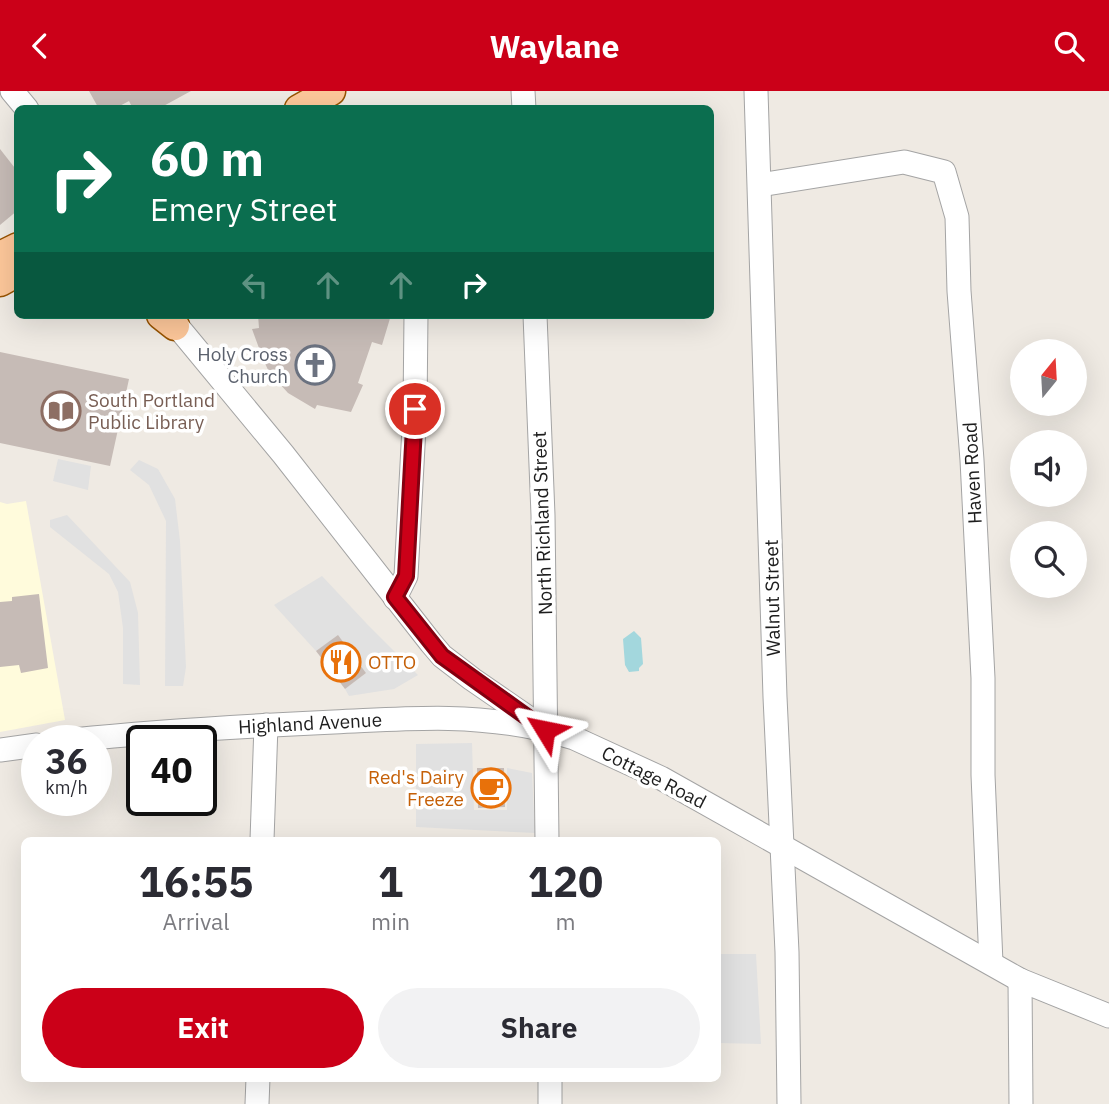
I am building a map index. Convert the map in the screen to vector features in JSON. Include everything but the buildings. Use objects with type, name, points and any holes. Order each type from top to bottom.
[{"type":"main road","points":[[306,105],[331,91]]},
{"type":"street","points":[[12,91],[23,105]]},
{"type":"street","name":"Walnut Street","points":[[756,91],[775,697],[784,847],[789,1104]]},
{"type":"street","name":"Haven Road","points":[[760,185],[904,162],[944,171],[957,217],[959,291],[972,460],[983,678],[983,775],[991,963]]},
{"type":"street","name":"Cottage Road","points":[[168,319],[283,454],[442,656],[545,730],[574,738],[661,778],[1020,980],[1109,1016]]},
{"type":"street","points":[[395,597],[406,576],[415,409],[416,319]]},
{"type":"street","name":"North Richland Street","points":[[535,319],[543,541],[547,837]]},
{"type":"street","name":"Highland Avenue","points":[[112,736],[172,730],[433,716],[500,720],[545,730]]},
{"type":"street","points":[[262,837],[266,725]]},
{"type":"street","points":[[0,750],[21,747]]},
{"type":"street","points":[[1020,980],[1021,1104]]},
{"type":"street","points":[[257,1104],[258,1082]]},
{"type":"street","points":[[550,1082],[550,1104]]},
{"type":"shaded area","points":[[58,459],[91,466],[88,490],[53,481]]},
{"type":"shaded area","points":[[139,460],[158,469],[175,499],[180,541],[186,667],[183,686],[165,686],[166,521],[149,485],[130,470]]},
{"type":"shaded area","points":[[26,501],[65,720],[21,725],[21,728],[0,732],[0,502],[7,504]]},
{"type":"shaded area","points":[[67,515],[130,582],[138,613],[140,685],[123,684],[123,628],[118,592],[109,574],[50,527],[50,520]]},
{"type":"shaded area","points":[[322,576],[418,675],[394,689],[349,696],[345,689],[366,673],[338,636],[316,651],[274,605]]},
{"type":"shaded area","points":[[472,743],[474,810],[507,810],[507,768],[532,773],[535,833],[416,827],[416,744]]},
{"type":"shaded area","points":[[721,954],[756,954],[761,1044],[721,1043]]},
{"type":"water","points":[[634,631],[641,638],[643,664],[639,671],[629,672],[625,665],[623,639]]},
{"type":"place","name":"Holy Cross Church","points":[[315,365]]},
{"type":"place","name":"South Portland Public Library","points":[[61,411]]},
{"type":"place","name":"OTTO","points":[[341,662]]},
{"type":"place","name":"Red's Dairy Freeze","points":[[491,788]]},
{"type":"route","points":[[415,409],[406,576],[395,597],[442,656],[545,730]]}]
